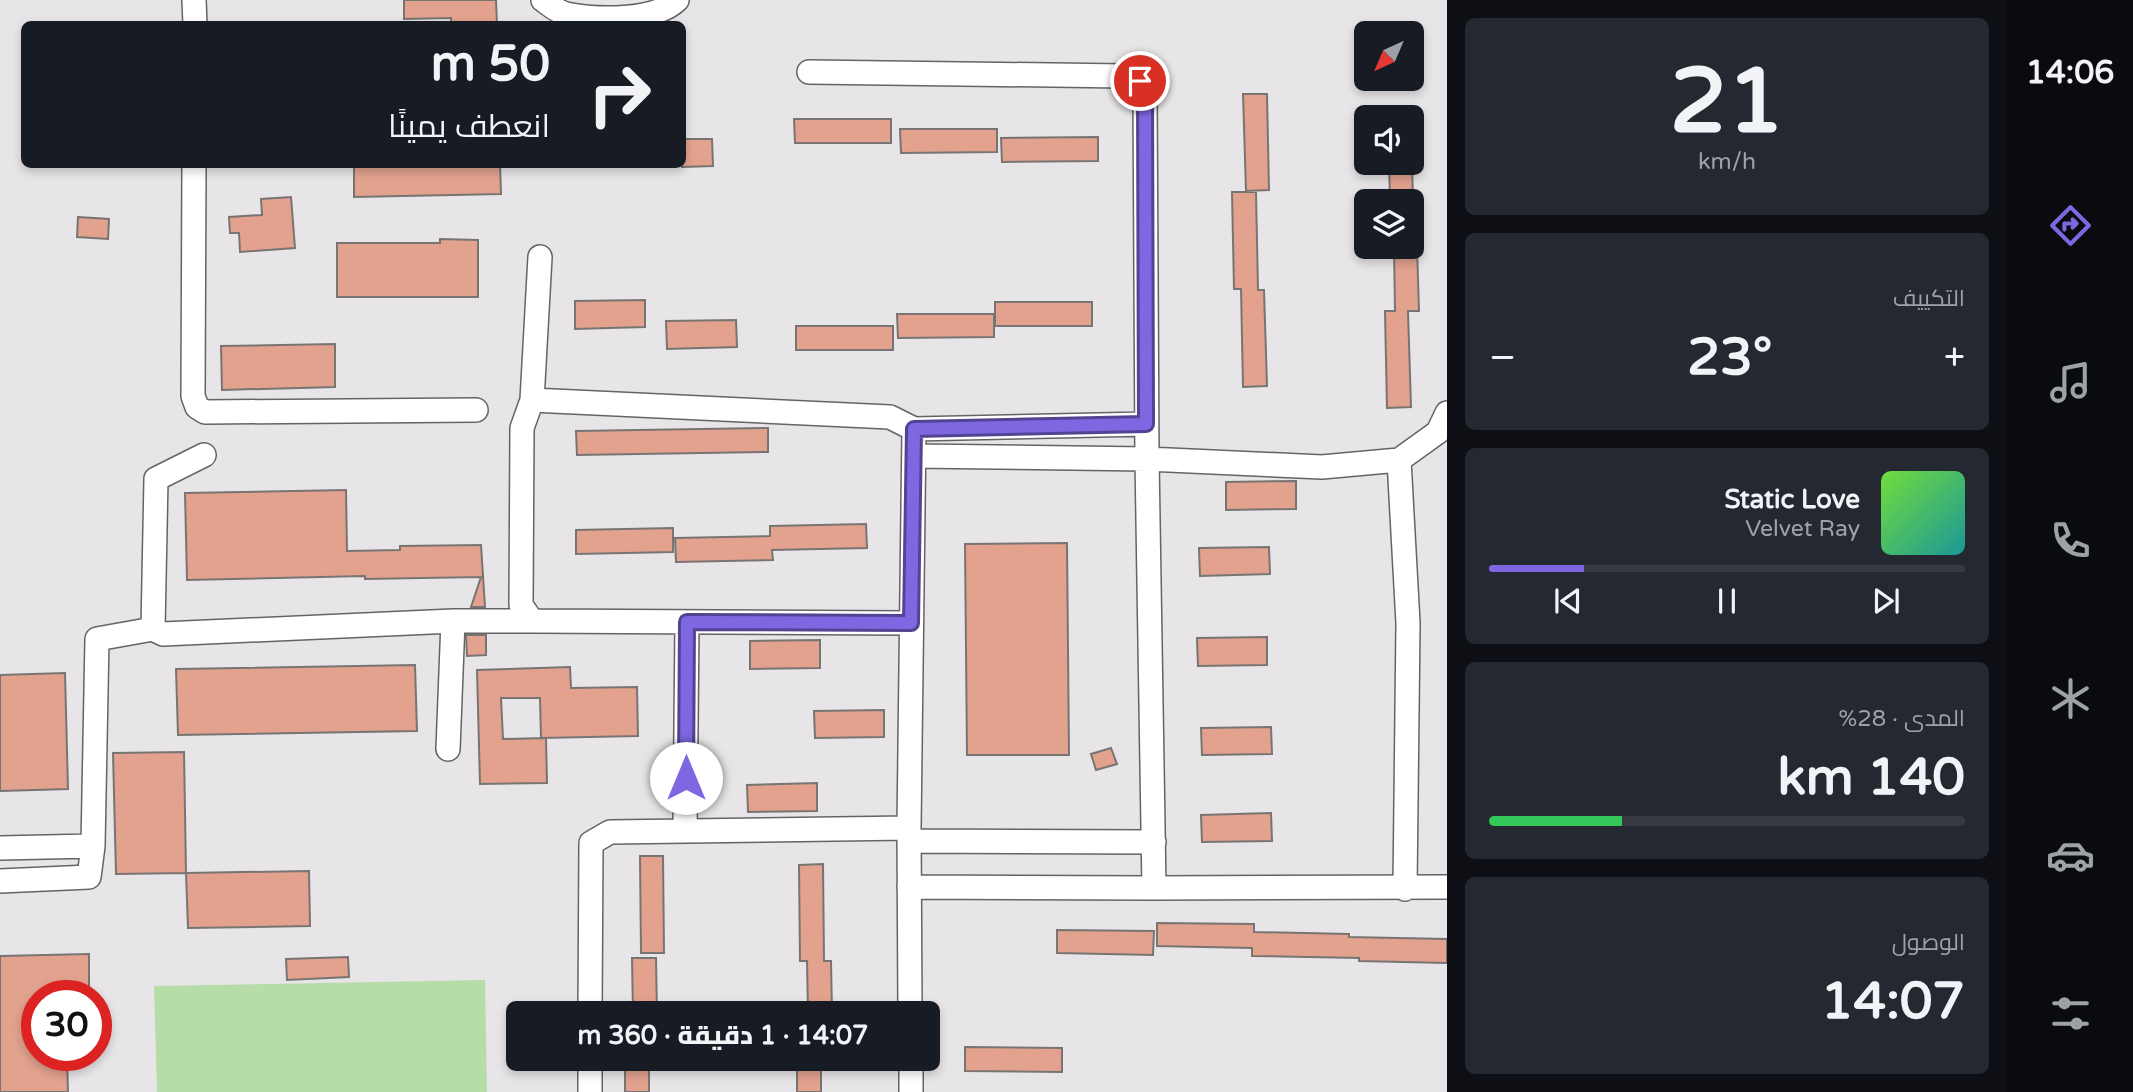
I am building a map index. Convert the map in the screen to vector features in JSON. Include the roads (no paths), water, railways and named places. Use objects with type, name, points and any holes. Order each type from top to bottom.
[{"type":"street","points":[[194,0],[195,21]]},
{"type":"street","points":[[543,0],[564,14],[612,18],[655,13],[667,9],[677,0]]},
{"type":"street","points":[[809,72],[1125,75],[1140,81],[1145,92],[1146,424],[1154,888]]},
{"type":"street","points":[[194,168],[193,396],[197,407],[205,412],[476,410]]},
{"type":"street","points":[[532,621],[522,605],[522,428],[532,400],[540,257]]},
{"type":"street","points":[[532,400],[890,417],[914,429],[1146,424]]},
{"type":"street","points":[[914,456],[1147,459],[1322,467],[1399,460],[1438,432],[1447,412]]},
{"type":"street","points":[[910,1001],[914,429]]},
{"type":"street","points":[[153,629],[156,479],[204,455]]},
{"type":"street","points":[[1399,460],[1408,623],[1405,888]]},
{"type":"street","points":[[448,748],[453,621]]},
{"type":"street","points":[[0,881],[89,877],[93,846],[97,639],[153,629],[163,634],[453,621],[911,623]]},
{"type":"street","points":[[685,830],[687,622]]},
{"type":"street","points":[[590,1001],[590,843],[610,832],[685,830],[1154,842]]},
{"type":"street","points":[[0,848],[93,846]]},
{"type":"street","points":[[909,887],[1447,887]]},
{"type":"street","points":[[590,1071],[590,1092]]},
{"type":"street","points":[[911,1071],[911,1092]]}]
